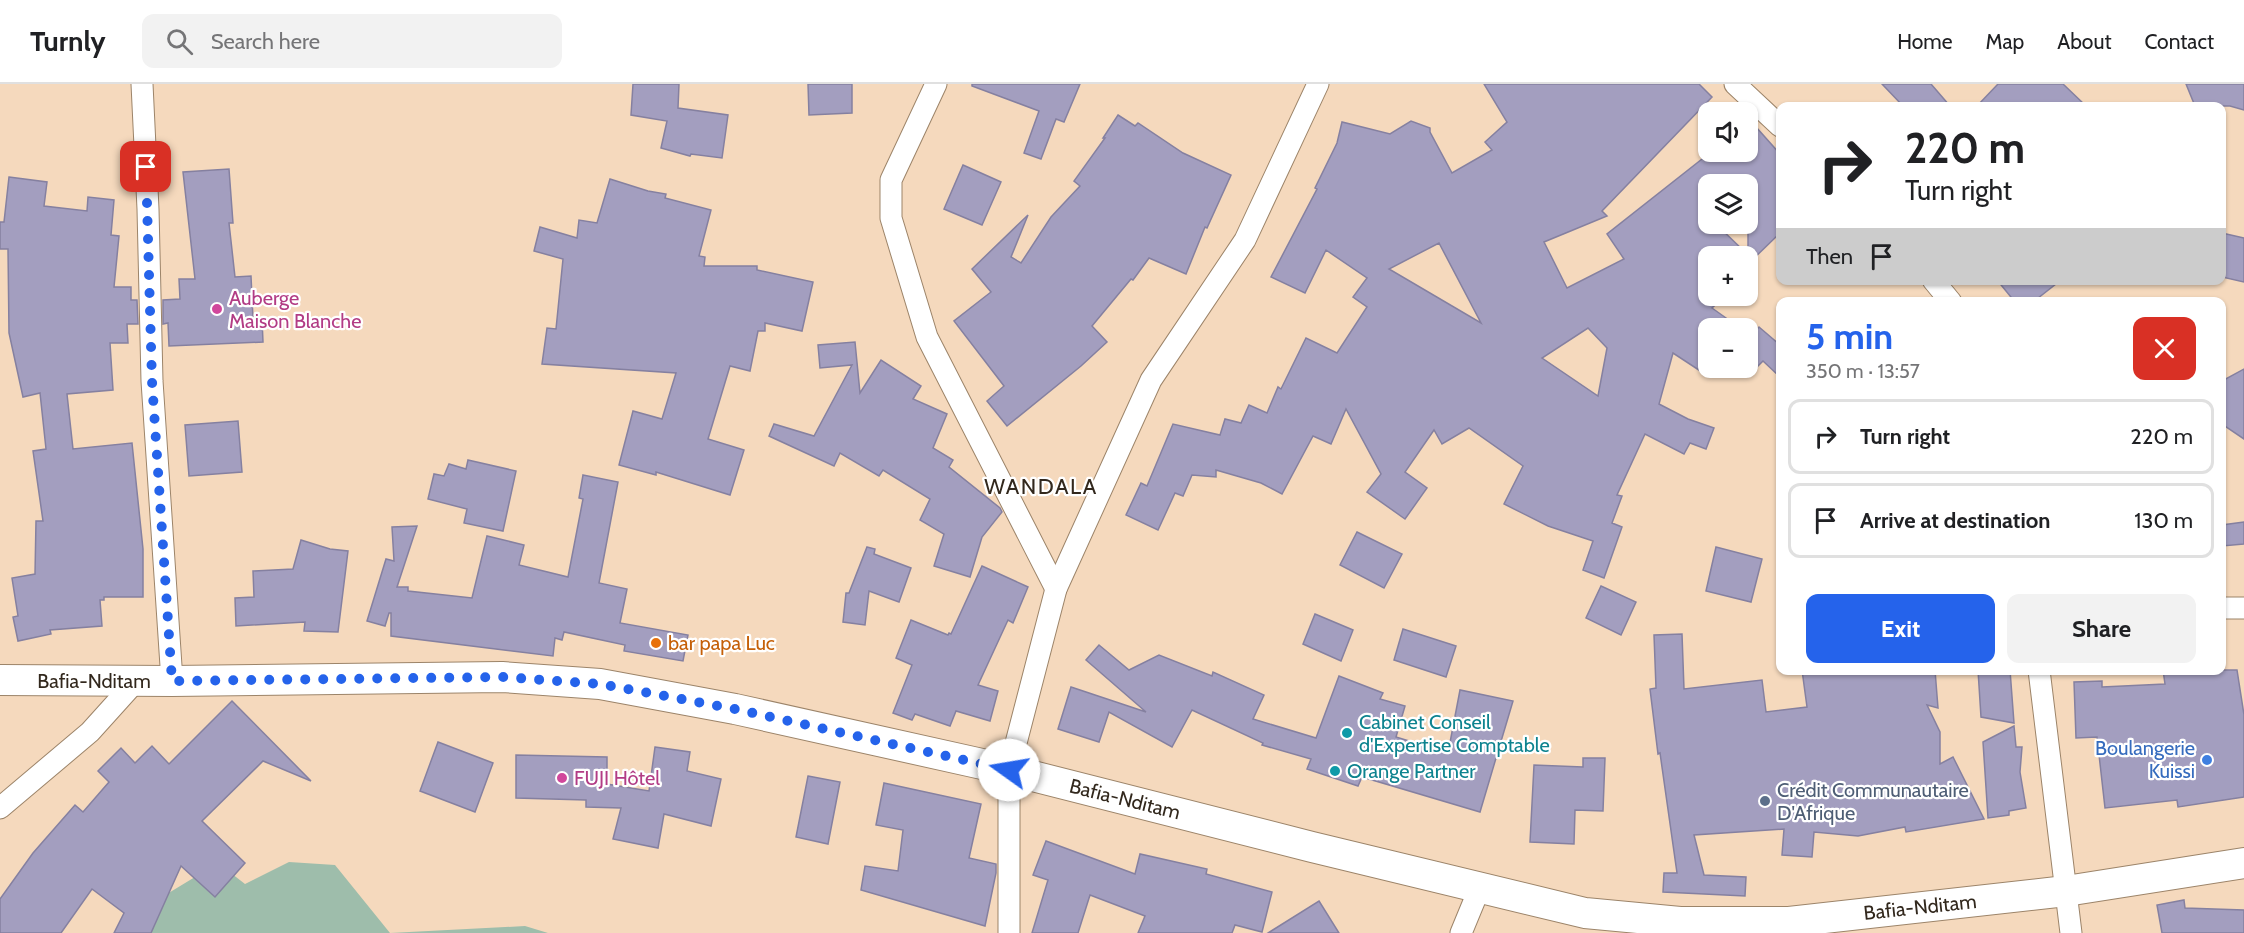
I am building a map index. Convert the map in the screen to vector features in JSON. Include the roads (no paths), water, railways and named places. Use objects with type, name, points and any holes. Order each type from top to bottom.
[{"type":"main road","name":"Bafia-Nditam","points":[[0,680],[172,681],[502,677],[600,684],[735,709],[1009,770],[1585,913],[1680,922],[1789,922],[2066,891],[2244,863]]},
{"type":"street","points":[[142,84],[152,381],[172,681]]},
{"type":"street","points":[[936,84],[891,180],[891,218],[927,337],[1056,589]]},
{"type":"street","points":[[1009,933],[1009,770],[1056,589],[1151,380],[1245,240],[1318,84]]},
{"type":"street","points":[[1735,84],[1776,122]]},
{"type":"street","points":[[1937,285],[1947,297]]},
{"type":"street","points":[[2226,608],[2244,608]]},
{"type":"street","points":[[2040,675],[2071,933]]},
{"type":"street","points":[[0,808],[90,732],[136,681]]},
{"type":"street","points":[[1461,933],[1480,887]]},
{"type":"place","name":"Auberge Maison Blanche","points":[[217,309]]},
{"type":"place","name":"bar papa Luc","points":[[656,643]]},
{"type":"place","name":"Cabinet Conseil d'Expertise Comptable","points":[[1347,733]]},
{"type":"place","name":"Boulangerie Kuissi","points":[[2207,760]]},
{"type":"place","name":"Orange Partner","points":[[1335,771]]},
{"type":"place","name":"FUJI Hôtel","points":[[562,778]]},
{"type":"place","name":"Crédit Communautaire D'Afrique","points":[[1765,801]]},
{"type":"district","name":"WANDALA","points":[[1041,486]]}]
